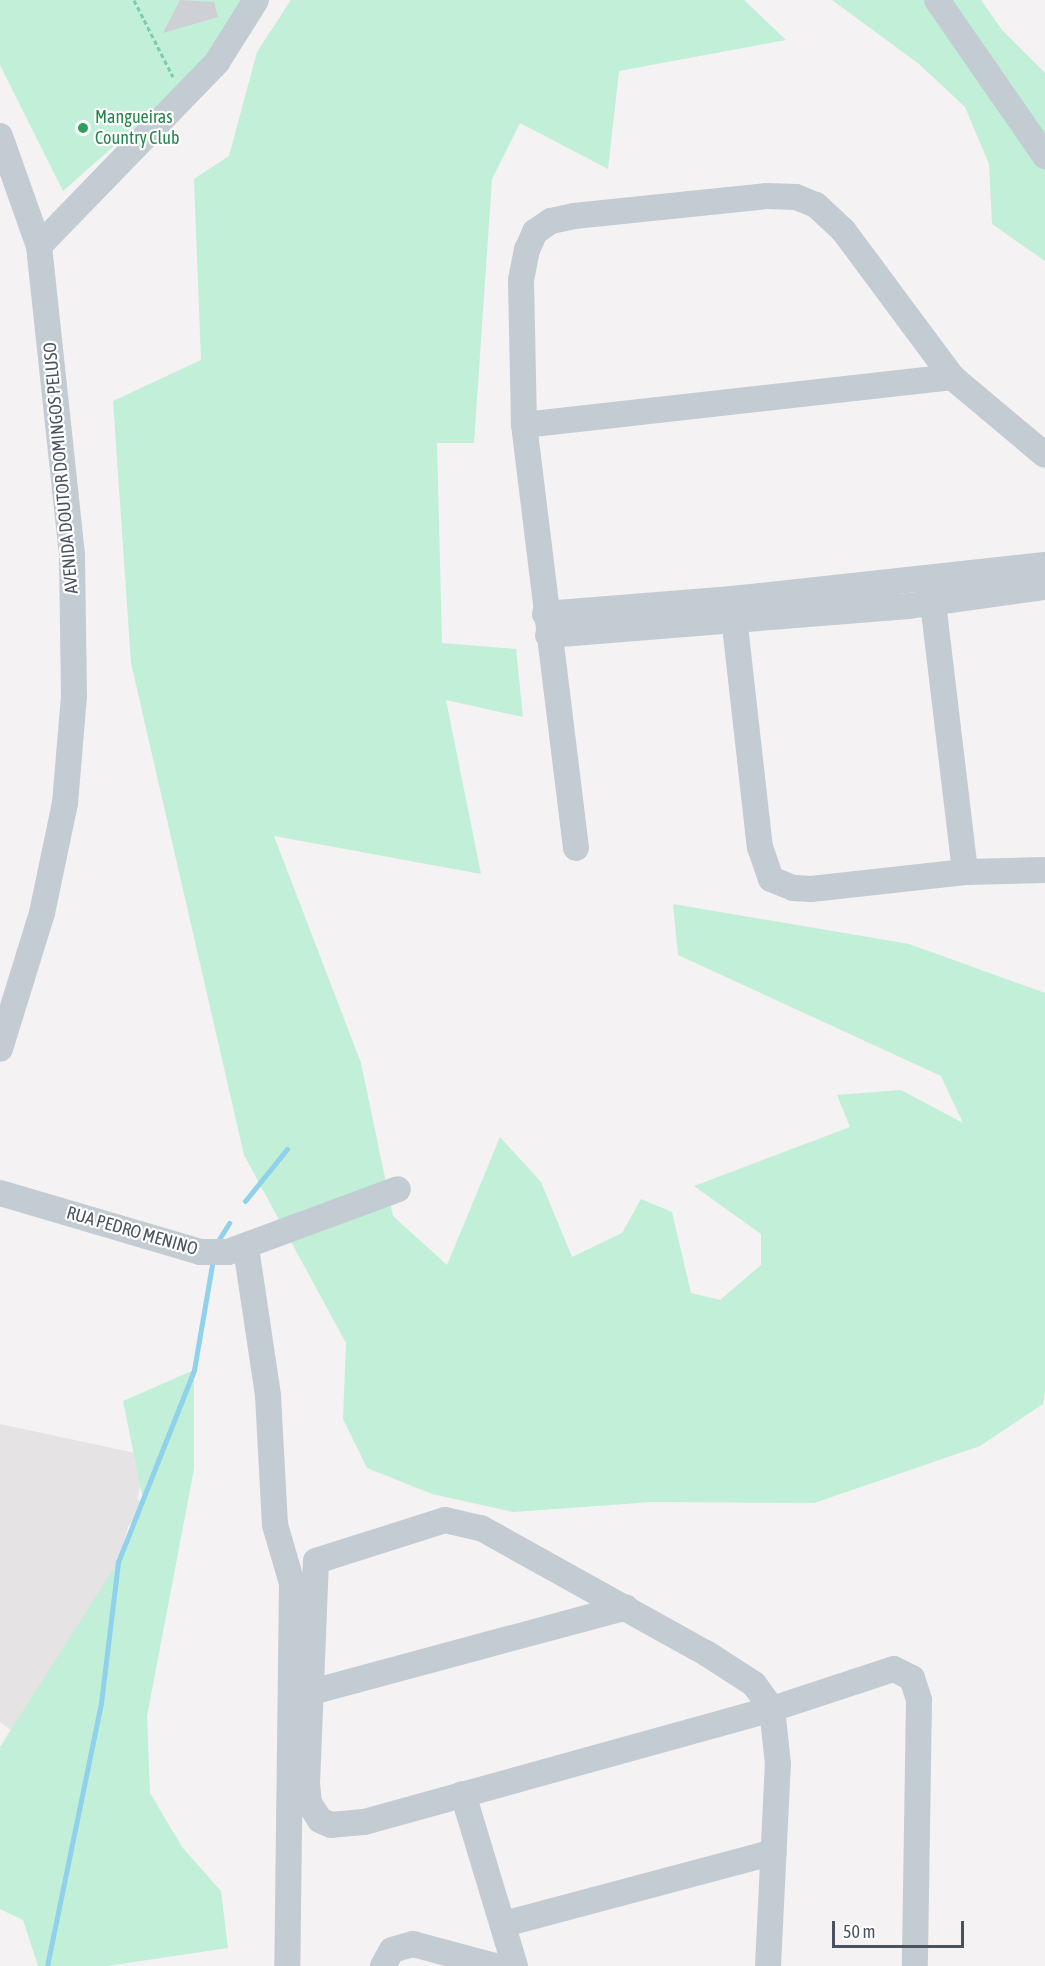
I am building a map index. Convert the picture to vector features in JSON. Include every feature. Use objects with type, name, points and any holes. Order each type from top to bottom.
[{"type":"street","points":[[39,246],[217,62],[256,0]]},
{"type":"street","points":[[937,0],[1045,156]]},
{"type":"street","name":"AVENIDA DOUTOR DOMINGOS PELUSO","points":[[0,136],[39,246],[72,555],[74,696],[65,803],[42,914],[0,1049]]},
{"type":"street","points":[[576,848],[546,625],[524,425],[519,312],[527,250],[535,232],[551,221],[574,216],[766,196],[796,197],[816,205],[843,230],[952,377],[1045,454]]},
{"type":"street","points":[[524,425],[952,377]]},
{"type":"street","points":[[932,591],[1045,565]]},
{"type":"street","points":[[546,625],[932,591],[1045,587]]},
{"type":"street","points":[[932,591],[965,872]]},
{"type":"street","points":[[733,609],[760,847],[771,879],[793,888],[811,889],[965,872],[1045,870]]},
{"type":"street","name":"RUA PEDRO MENINO","points":[[0,1193],[200,1252],[237,1250],[398,1189]]},
{"type":"street","points":[[237,1250],[268,1396],[275,1525],[289,1568],[287,1966]]},
{"type":"street","points":[[289,1568],[422,1525],[464,1522],[626,1607],[738,1673],[762,1693],[772,1709],[778,1764],[768,1966]]},
{"type":"street","points":[[316,1561],[307,1784],[309,1803],[320,1820],[331,1826],[364,1822],[772,1709],[894,1669],[905,1672],[917,1686],[920,1797],[915,1966]]},
{"type":"street","points":[[312,1692],[626,1607]]},
{"type":"street","points":[[463,1794],[515,1966]]},
{"type":"street","points":[[504,1924],[774,1852]]},
{"type":"street","points":[[383,1966],[392,1950],[414,1944],[495,1966]]},
{"type":"path","points":[[134,0],[184,96]]},
{"type":"shaded area","points":[[0,1424],[149,1456],[137,1499],[144,1504],[128,1527],[113,1579],[12,1731],[0,1722]]},
{"type":"green space","name":"Mangueiras Country Club","points":[[0,0],[256,0],[215,57],[63,191],[0,65]]},
{"type":"green space","points":[[291,0],[744,0],[786,40],[619,71],[608,169],[520,123],[492,179],[474,443],[437,443],[442,643],[516,649],[523,717],[446,700],[481,874],[274,836],[361,1063],[393,1216],[447,1265],[500,1137],[541,1182],[572,1257],[622,1233],[641,1199],[672,1212],[691,1293],[720,1300],[761,1265],[761,1234],[694,1186],[850,1127],[837,1095],[901,1090],[963,1123],[941,1076],[678,955],[673,904],[909,944],[1045,993],[1045,1391],[1043,1404],[980,1446],[814,1503],[652,1502],[513,1512],[432,1494],[367,1468],[343,1419],[346,1343],[244,1155],[131,663],[113,401],[201,360],[194,179],[229,156],[257,52]]},
{"type":"green space","points":[[832,0],[981,0],[1002,30],[1045,73],[1045,261],[992,224],[989,164],[965,107],[919,64]]},
{"type":"green space","points":[[194,1370],[194,1469],[147,1716],[150,1793],[182,1847],[221,1891],[228,1948],[107,1966],[38,1966],[23,1920],[0,1909],[0,1747],[118,1562],[144,1504],[123,1401]]},
{"type":"building","points":[[180,0],[214,2],[218,17],[163,33]]},
{"type":"waterway","points":[[245,1201],[287,1149]]},
{"type":"waterway","points":[[216,1244],[229,1223]]},
{"type":"waterway","points":[[47,1966],[101,1703],[118,1562],[194,1370],[213,1259]]},
{"type":"place","name":"Mangueiras Country Club","points":[[83,128]]}]
